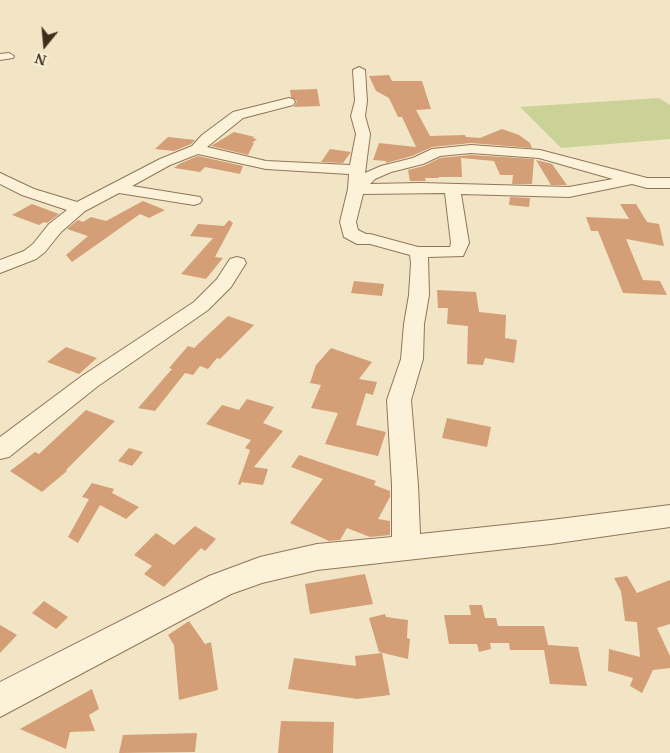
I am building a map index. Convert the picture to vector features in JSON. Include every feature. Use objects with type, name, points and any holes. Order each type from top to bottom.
[{"type":"street","points":[[359,70],[361,101],[358,116],[363,134],[348,222],[350,233],[363,240],[370,239],[418,252],[457,252],[460,243],[452,189]]},
{"type":"street","points":[[0,267],[35,251],[55,228],[79,208],[165,162],[197,149],[207,138],[238,115],[276,107],[289,102]]},
{"type":"street","points":[[197,149],[266,165],[356,180],[452,189],[569,192],[634,180]]},
{"type":"street","points":[[356,180],[386,169],[418,161],[438,152],[471,149],[540,154],[634,180],[655,184],[670,183]]},
{"type":"street","points":[[0,178],[28,192],[79,208]]},
{"type":"street","points":[[116,188],[194,200]]},
{"type":"street","points":[[406,547],[405,485],[400,400],[412,360],[414,324],[419,295],[418,252]]},
{"type":"street","points":[[0,450],[90,380],[162,334],[201,306],[224,283],[237,263]]},
{"type":"street","points":[[0,700],[220,584],[260,570],[317,557],[551,532],[670,516]]},
{"type":"green space","points":[[659,98],[670,105],[670,139],[561,148],[520,107]]},
{"type":"building","points":[[389,75],[392,81],[422,81],[431,109],[416,110],[430,136],[465,135],[466,137],[480,138],[502,129],[519,135],[530,143],[532,148],[471,143],[432,147],[412,156],[386,163],[386,161],[373,160],[379,143],[416,147],[402,117],[398,117],[389,98],[376,91],[369,76]]},
{"type":"building","points":[[317,89],[320,106],[294,107],[297,101],[291,97],[290,90]]},
{"type":"building","points":[[234,132],[257,139],[252,143],[254,143],[248,155],[211,146]]},
{"type":"building","points":[[168,137],[195,140],[191,144],[174,151],[155,149]]},
{"type":"building","points":[[330,149],[351,152],[343,163],[321,162]]},
{"type":"building","points":[[471,155],[534,159],[532,184],[512,184],[513,175],[500,175],[494,161],[461,158],[462,177],[425,178],[426,181],[410,181],[408,170],[424,166],[440,158]]},
{"type":"building","points":[[198,156],[243,166],[240,174],[205,167],[200,172],[174,168]]},
{"type":"building","points":[[536,160],[552,164],[567,185],[551,185]]},
{"type":"building","points":[[510,197],[530,198],[529,207],[509,205]]},
{"type":"building","points":[[143,201],[165,210],[149,218],[140,214],[72,262],[66,255],[88,236],[67,229],[78,220],[83,222],[91,217],[106,221]]},
{"type":"building","points":[[32,204],[59,214],[47,223],[44,222],[39,225],[12,215]]},
{"type":"building","points":[[620,204],[636,204],[647,222],[659,224],[664,246],[626,239],[643,280],[660,281],[667,295],[623,293],[598,231],[591,231],[586,217],[629,219]]},
{"type":"building","points":[[229,220],[233,223],[215,257],[223,258],[206,279],[181,274],[213,238],[190,236],[198,224],[224,226]]},
{"type":"building","points":[[354,281],[384,284],[382,296],[351,293]]},
{"type":"building","points":[[437,290],[476,292],[479,312],[506,315],[505,338],[517,340],[514,363],[485,358],[483,365],[467,364],[468,326],[447,324],[448,308],[438,308]]},
{"type":"building","points":[[228,316],[254,325],[220,359],[217,358],[208,369],[200,366],[193,375],[185,373],[155,411],[138,408],[172,369],[169,368],[188,346],[194,348]]},
{"type":"building","points":[[66,347],[97,358],[79,374],[47,362]]},
{"type":"building","points":[[331,348],[372,362],[359,379],[377,382],[373,395],[366,393],[356,425],[386,432],[378,456],[325,444],[338,413],[311,408],[321,385],[310,383],[316,365]]},
{"type":"building","points":[[247,399],[274,407],[263,423],[283,431],[254,467],[268,469],[263,485],[242,482],[240,485],[238,484],[250,450],[245,448],[251,440],[206,424],[222,405],[239,410]]},
{"type":"building","points":[[86,410],[115,421],[67,471],[42,492],[10,471],[35,452],[39,454]]},
{"type":"building","points":[[447,418],[491,427],[487,447],[442,438]]},
{"type":"building","points":[[129,448],[143,452],[132,466],[118,461]]},
{"type":"building","points":[[299,455],[376,481],[374,485],[390,491],[390,497],[378,519],[390,521],[390,535],[370,537],[347,528],[340,540],[329,541],[290,523],[323,479],[291,467]]},
{"type":"building","points":[[92,483],[114,489],[112,493],[139,507],[126,519],[100,505],[78,543],[68,537],[89,499],[82,497]]},
{"type":"building","points":[[195,526],[216,539],[205,551],[201,548],[164,587],[144,574],[152,566],[134,555],[156,533],[174,545]]},
{"type":"building","points":[[365,574],[373,604],[310,614],[305,584]]},
{"type":"building","points":[[627,576],[637,593],[670,580],[670,624],[657,628],[670,656],[670,668],[653,670],[642,693],[630,686],[633,678],[608,671],[609,649],[640,657],[637,622],[625,621],[621,591],[614,578]]},
{"type":"building","points":[[44,601],[68,617],[56,629],[32,613]]},
{"type":"building","points":[[469,605],[482,605],[485,618],[496,618],[498,626],[544,626],[548,645],[578,647],[587,686],[550,684],[544,650],[510,650],[509,643],[490,643],[491,649],[479,652],[477,644],[449,644],[444,615],[471,615]]},
{"type":"building","points":[[385,614],[386,617],[408,620],[407,638],[410,639],[408,659],[379,652],[369,618]]},
{"type":"building","points":[[189,621],[205,644],[211,642],[218,690],[179,700],[174,645],[168,635]]},
{"type":"building","points":[[0,625],[17,635],[0,653]]},
{"type":"building","points":[[382,653],[390,695],[357,699],[288,689],[294,658],[356,666],[355,656]]},
{"type":"building","points":[[92,689],[99,709],[89,715],[95,731],[70,732],[66,749],[20,729]]},
{"type":"building","points":[[281,721],[334,722],[333,753],[278,753]]},
{"type":"building","points":[[197,733],[195,752],[119,753],[123,735]]}]
